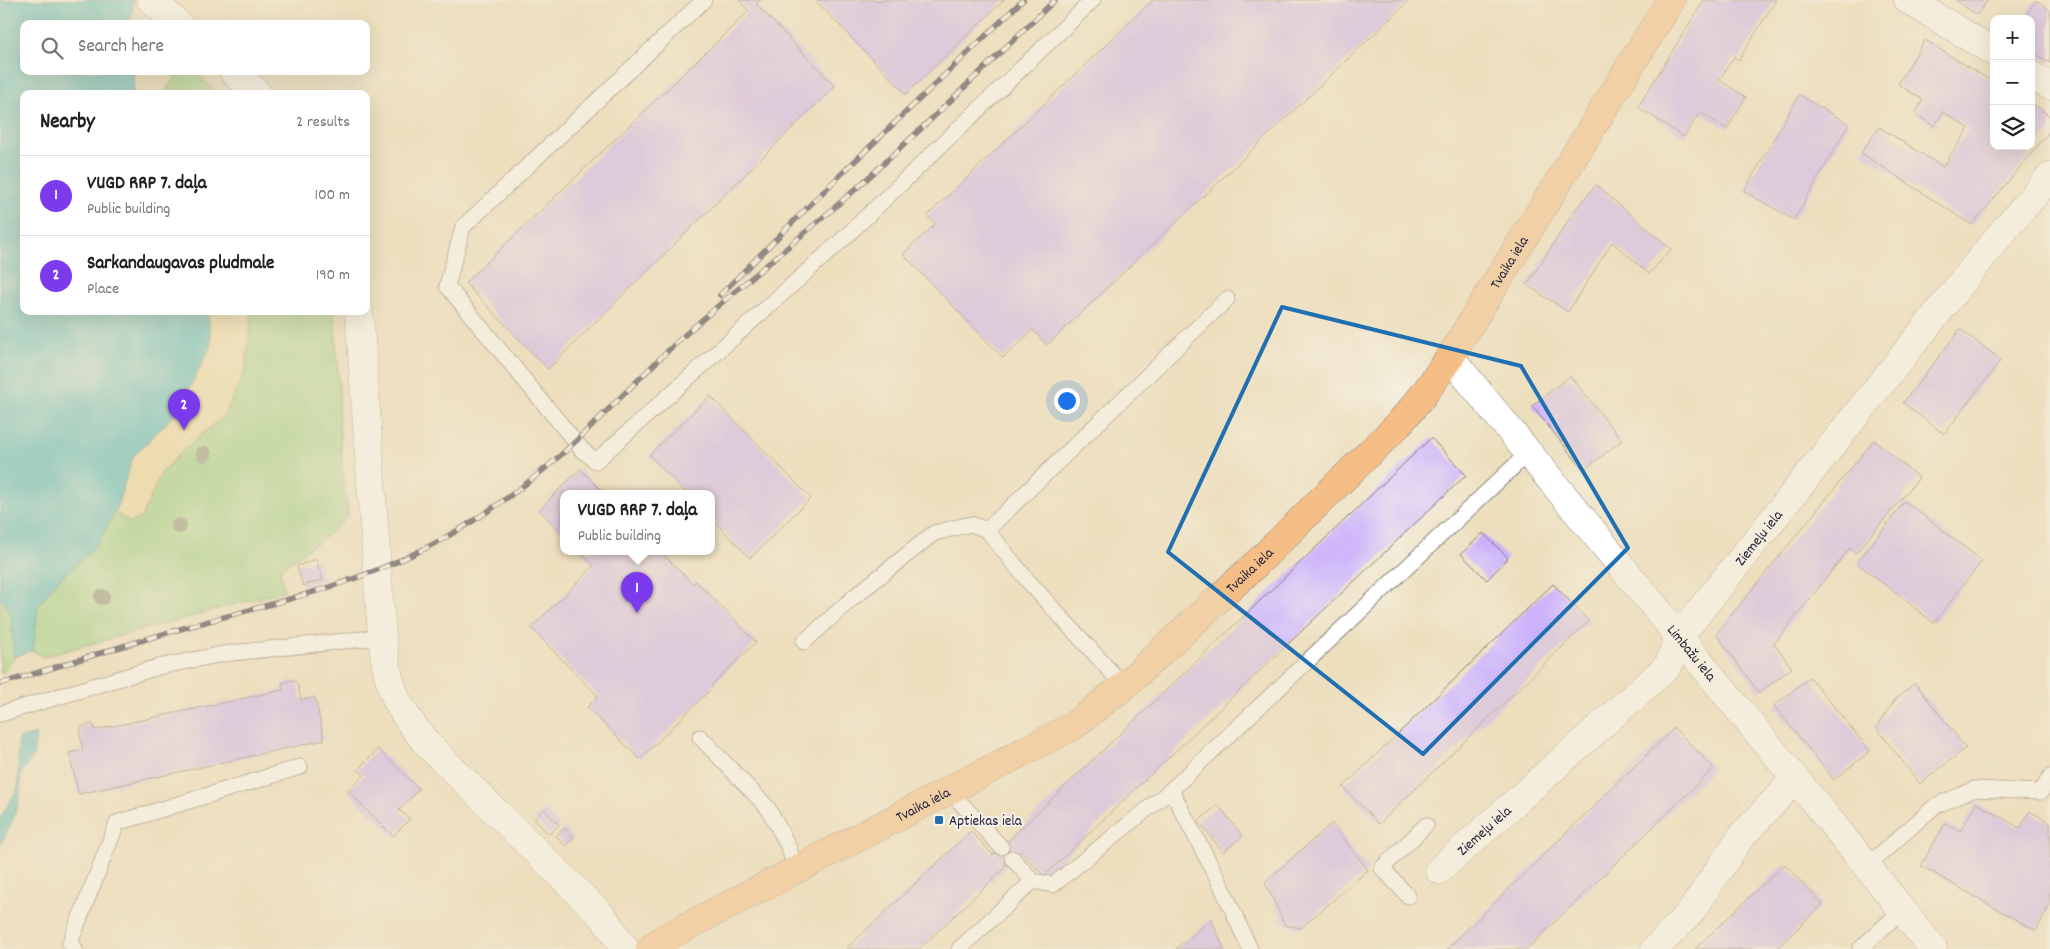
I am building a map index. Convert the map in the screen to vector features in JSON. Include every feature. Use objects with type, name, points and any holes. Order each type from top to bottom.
[{"type":"main road","name":"Tvaika iela","points":[[650,949],[663,939],[1073,726],[1124,686],[1256,564],[1397,426],[1422,398],[1450,357],[1671,0]]},
{"type":"street","points":[[151,0],[174,20]]},
{"type":"street","points":[[1908,0],[1990,50]]},
{"type":"street","points":[[237,75],[254,90]]},
{"type":"street","points":[[2035,77],[2050,86]]},
{"type":"street","name":"Ziemeļu iela","points":[[1439,870],[1668,666],[1678,637],[1994,242],[2050,177]]},
{"type":"street","points":[[359,315],[382,637],[386,674],[393,697],[405,718],[429,746],[604,918],[625,949]]},
{"type":"street","name":"Limbažu iela","points":[[1450,357],[1933,949]]},
{"type":"street","points":[[1655,949],[1690,913],[1740,838],[1795,779]]},
{"type":"lane","points":[[704,0],[463,226],[447,286],[582,450],[596,460],[841,241],[1093,0]]},
{"type":"lane","points":[[987,530],[1227,299]]},
{"type":"lane","points":[[1012,858],[1033,880],[1053,885],[1171,790],[1528,453]]},
{"type":"lane","points":[[804,642],[854,597],[934,533],[971,524],[987,530],[1028,581],[1124,686]]},
{"type":"lane","points":[[0,714],[158,667],[223,654],[382,637]]},
{"type":"lane","points":[[700,737],[768,808],[788,846],[797,871]]},
{"type":"lane","points":[[75,949],[70,944],[117,823],[300,766]]},
{"type":"lane","points":[[1867,866],[1936,806],[1975,788],[2041,792],[2050,777]]},
{"type":"lane","points":[[1171,790],[1220,883],[1250,949]]},
{"type":"lane","points":[[950,791],[1001,847]]},
{"type":"lane","points":[[1408,896],[1382,868],[1426,825]]},
{"type":"lane","points":[[959,949],[1033,880]]},
{"type":"lane","points":[[1860,949],[1902,910]]},
{"type":"highlighted area","points":[[1282,307],[1521,366],[1628,548],[1423,754],[1168,552]]},
{"type":"green space","points":[[176,75],[199,75],[214,90],[166,90]]},
{"type":"green space","points":[[252,315],[334,315],[340,400],[338,406],[344,490],[348,506],[348,516],[330,533],[280,569],[284,591],[43,657],[33,651],[38,606],[55,583],[94,549],[115,512],[130,522],[141,518],[162,471],[191,443],[224,416],[245,371]]},
{"type":"green space","points":[[0,597],[11,614],[14,658],[4,672],[0,673]]},
{"type":"sand","points":[[208,315],[252,315],[245,371],[224,416],[191,443],[162,471],[141,518],[130,522],[115,512],[133,457],[177,412],[211,345]]},
{"type":"water","points":[[0,0],[134,0],[131,20],[20,20],[20,75],[134,75],[133,90],[20,90],[20,315],[208,315],[211,345],[177,412],[133,457],[115,512],[94,549],[55,583],[38,606],[33,651],[14,658],[11,614],[0,597]]},
{"type":"water","points":[[36,734],[33,757],[20,775],[21,784],[16,812],[0,845],[0,818],[18,788],[18,739]]},
{"type":"building","points":[[739,0],[761,0],[756,4],[835,86],[548,369],[465,283],[749,11]]},
{"type":"building","points":[[815,0],[1004,0],[906,94]]},
{"type":"building","points":[[1153,0],[1410,0],[1047,345],[1033,330],[1003,358],[903,254],[935,224],[927,216]]},
{"type":"building","points":[[1704,0],[1776,0],[1739,60],[1734,57],[1719,80],[1746,97],[1727,129],[1700,112],[1684,137],[1638,107]]},
{"type":"building","points":[[1955,0],[1988,0],[1977,15]]},
{"type":"building","points":[[2036,0],[2050,10],[2050,63],[2035,54],[2035,15],[2026,15]]},
{"type":"building","points":[[1925,40],[1990,81],[1990,150],[2034,150],[1972,225],[1861,153],[1879,127],[1943,167],[1969,128],[1943,112],[1934,126],[1915,114],[1923,100],[1898,84]]},
{"type":"building","points":[[1799,95],[1849,124],[1794,220],[1744,191]]},
{"type":"building","points":[[2035,106],[2050,116],[2050,131],[2035,149]]},
{"type":"building","points":[[1596,185],[1671,249],[1649,274],[1612,242],[1568,312],[1527,285],[1575,210]]},
{"type":"building","points":[[1960,329],[2001,360],[1944,434],[1903,403]]},
{"type":"building","points":[[1570,376],[1622,440],[1584,470],[1532,406]]},
{"type":"building","points":[[710,396],[811,498],[750,558],[715,522],[715,490],[683,490],[649,455]]},
{"type":"building","points":[[1431,438],[1466,475],[1044,876],[1020,851],[1004,866],[1005,868],[919,949],[846,949],[971,831],[993,855]]},
{"type":"building","points":[[1874,440],[1919,478],[1856,553],[1850,548],[1774,644],[1792,668],[1759,693],[1716,634]]},
{"type":"building","points":[[580,469],[601,490],[560,490],[560,531],[539,510]]},
{"type":"building","points":[[1905,501],[1982,561],[1934,623],[1857,563]]},
{"type":"building","points":[[1483,533],[1508,558],[1487,580],[1461,554]]},
{"type":"building","points":[[583,555],[664,555],[693,584],[696,581],[756,642],[640,759],[587,707],[598,696],[531,628],[594,566]]},
{"type":"building","points":[[316,559],[323,580],[303,586],[297,566]]},
{"type":"building","points":[[1553,584],[1589,621],[1379,824],[1343,787]]},
{"type":"building","points":[[1810,677],[1870,751],[1834,780],[1774,706]]},
{"type":"building","points":[[294,680],[298,685],[301,700],[315,697],[324,740],[79,794],[69,753],[83,750],[80,734],[81,727],[93,724],[95,730],[283,690],[282,683]]},
{"type":"building","points":[[1915,683],[1966,748],[1920,784],[1876,727],[1896,699]]},
{"type":"building","points":[[1674,728],[1714,768],[1527,949],[1447,949]]},
{"type":"building","points":[[378,749],[419,789],[399,810],[410,819],[393,836],[348,791],[364,775],[358,769]]},
{"type":"building","points":[[1976,803],[2020,828],[2030,811],[2050,823],[2050,905],[2036,931],[1921,866],[1945,823],[1960,831]]},
{"type":"building","points":[[1218,805],[1243,836],[1223,852],[1198,821]]},
{"type":"building","points":[[544,809],[559,825],[549,834],[534,819]]},
{"type":"building","points":[[1332,823],[1368,870],[1301,928],[1285,925],[1265,882]]},
{"type":"building","points":[[565,828],[574,838],[565,846],[556,836]]},
{"type":"building","points":[[1784,864],[1823,904],[1776,949],[1695,949]]},
{"type":"building","points":[[1211,919],[1224,949],[1176,949]]},
{"type":"railway","points":[[720,295],[833,182],[1023,0]]},
{"type":"railway","points":[[0,684],[167,633],[280,602],[368,574],[424,549],[478,518],[513,494],[562,454],[687,333],[875,171],[1055,0]]},
{"type":"place","name":"Sarkandaugavas pludmale","points":[[184,430]]},
{"type":"place","name":"VUGD RRP 7. daļa","points":[[637,613]]},
{"type":"place","name":"Aptiekas iela","points":[[939,820]]}]
